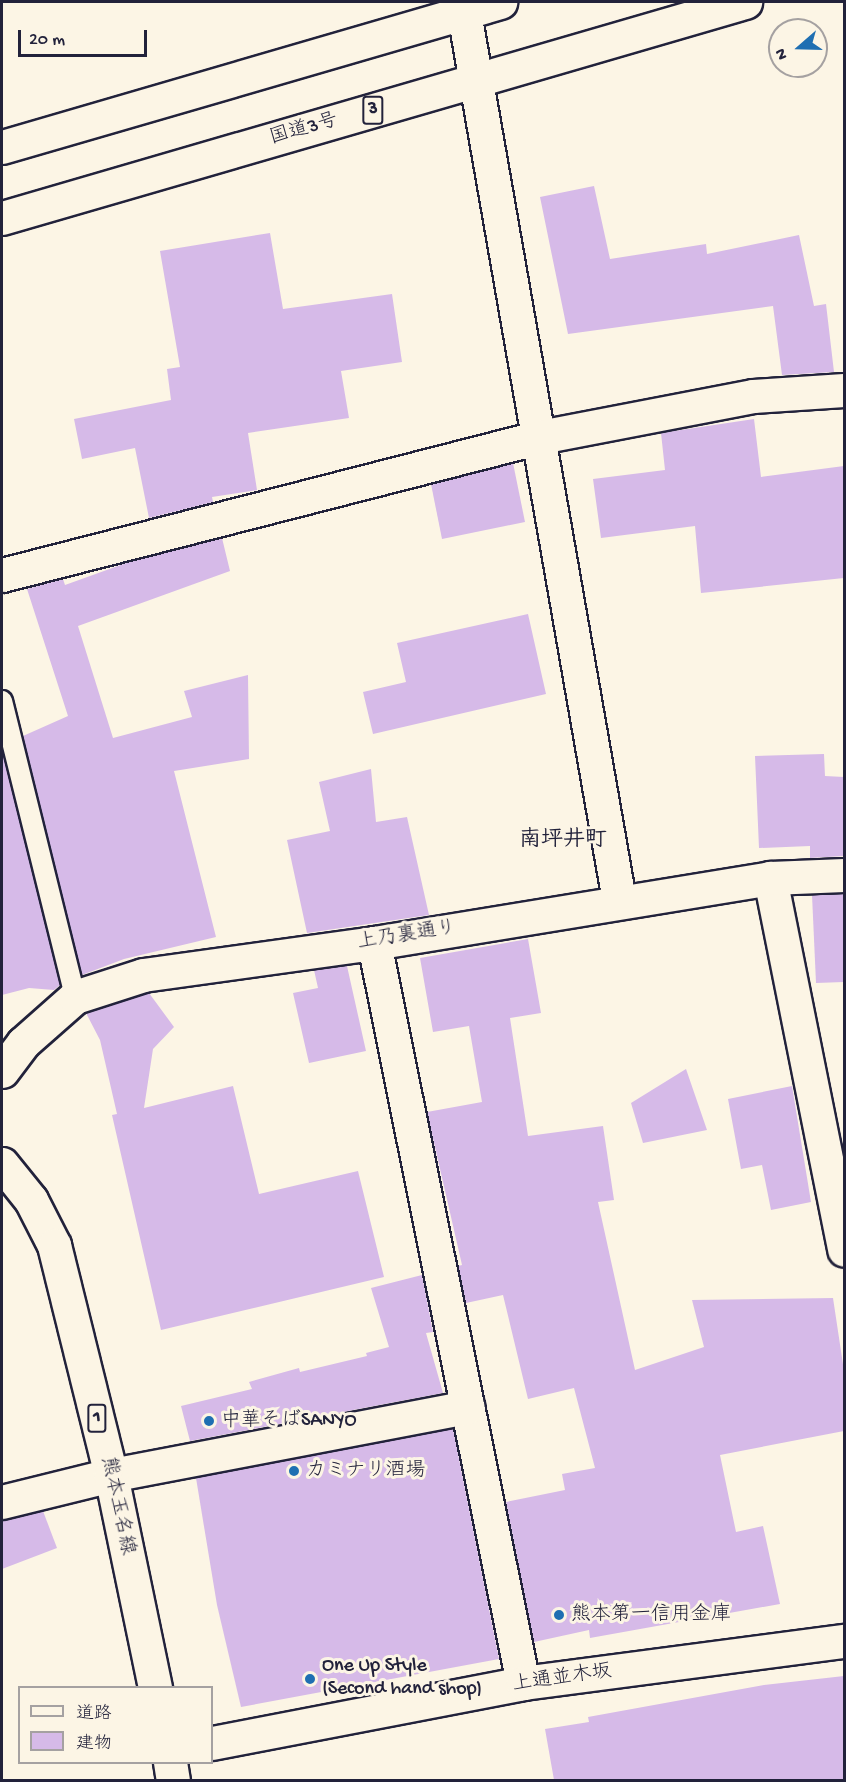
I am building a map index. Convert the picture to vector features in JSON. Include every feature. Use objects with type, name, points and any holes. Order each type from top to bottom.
[{"type":"main road","points":[[2,147],[501,2]]},
{"type":"main road","name":"国道3号","points":[[2,218],[745,2]]},
{"type":"main road","points":[[464,13],[540,437],[619,900]]},
{"type":"main road","points":[[2,575],[540,437],[753,396],[844,390]]},
{"type":"main road","name":"上乃裏通り","points":[[2,1071],[23,1043],[75,998],[143,975],[374,943],[619,900],[770,878],[844,875]]},
{"type":"main road","points":[[770,878],[844,1250]]},
{"type":"main road","points":[[374,943],[523,1683]]},
{"type":"main road","name":"熊本玉名線","points":[[2,1164],[31,1200],[54,1245],[111,1474],[155,1686]]},
{"type":"main road","points":[[2,1502],[111,1474],[468,1407]]},
{"type":"main road","name":"上通並木坂","points":[[213,1743],[523,1683],[844,1641]]},
{"type":"main road","points":[[170,1764],[173,1780]]},
{"type":"lane","points":[[2,701],[75,998]]},
{"type":"building","points":[[594,186],[610,259],[706,244],[707,254],[799,235],[814,306],[826,304],[834,372],[782,375],[773,306],[568,334],[540,197]]},
{"type":"building","points":[[270,233],[283,309],[392,294],[402,362],[341,371],[349,418],[248,433],[257,490],[212,497],[213,502],[149,518],[135,448],[82,459],[74,419],[171,400],[167,369],[180,367],[160,251]]},
{"type":"building","points":[[754,419],[761,477],[844,466],[844,578],[701,593],[695,526],[601,538],[593,479],[665,470],[661,433]]},
{"type":"building","points":[[513,463],[525,522],[442,539],[431,484]]},
{"type":"building","points":[[222,538],[230,571],[78,626],[113,738],[192,717],[184,691],[248,675],[249,759],[174,771],[216,937],[124,959],[82,975],[23,736],[68,716],[27,589],[63,579],[65,585],[129,562]]},
{"type":"building","points":[[528,614],[546,694],[373,734],[363,692],[406,682],[397,643]]},
{"type":"building","points":[[2,749],[60,985],[54,990],[29,988],[2,995]]},
{"type":"building","points":[[824,754],[825,776],[844,777],[844,856],[810,858],[810,846],[759,848],[755,756]]},
{"type":"building","points":[[371,769],[376,822],[407,817],[429,915],[307,933],[287,840],[330,831],[319,782]]},
{"type":"building","points":[[844,894],[844,982],[816,983],[812,895]]},
{"type":"building","points":[[528,939],[541,1013],[510,1018],[528,1136],[603,1126],[614,1200],[598,1202],[635,1370],[704,1347],[692,1300],[833,1298],[844,1371],[844,1431],[720,1455],[736,1532],[763,1526],[780,1604],[590,1638],[589,1630],[534,1642],[506,1502],[565,1490],[562,1474],[595,1468],[574,1388],[528,1399],[503,1295],[466,1303],[458,1266],[462,1265],[427,1112],[482,1102],[469,1026],[433,1032],[420,958]]},
{"type":"building","points":[[347,966],[366,1051],[309,1063],[293,993],[318,988],[314,970]]},
{"type":"building","points":[[149,993],[174,1027],[153,1049],[144,1108],[233,1086],[259,1194],[358,1171],[384,1277],[161,1330],[112,1115],[117,1114],[100,1040],[86,1013]]},
{"type":"building","points":[[686,1069],[707,1130],[643,1143],[631,1103]]},
{"type":"building","points":[[792,1086],[811,1202],[771,1210],[762,1165],[741,1169],[728,1099]]},
{"type":"building","points":[[422,1275],[433,1332],[426,1333],[443,1393],[190,1441],[181,1406],[252,1389],[249,1382],[299,1368],[300,1372],[367,1356],[366,1353],[389,1347],[371,1288]]},
{"type":"building","points":[[453,1429],[499,1659],[241,1707],[217,1605],[196,1478]]},
{"type":"building","points":[[43,1511],[57,1548],[2,1569],[2,1520]]},
{"type":"building","points":[[844,1676],[844,1780],[554,1780],[545,1729],[589,1722],[588,1717],[764,1685]]},
{"type":"place","name":"中華そばSANYO","points":[[209,1421]]},
{"type":"place","name":"カミナリ酒場","points":[[294,1471]]},
{"type":"place","name":"熊本第一信用金庫","points":[[559,1615]]},
{"type":"place","name":"One Up Style (Second hand shop)","points":[[310,1679]]},
{"type":"district","name":"南坪井町","points":[[563,842]]}]
